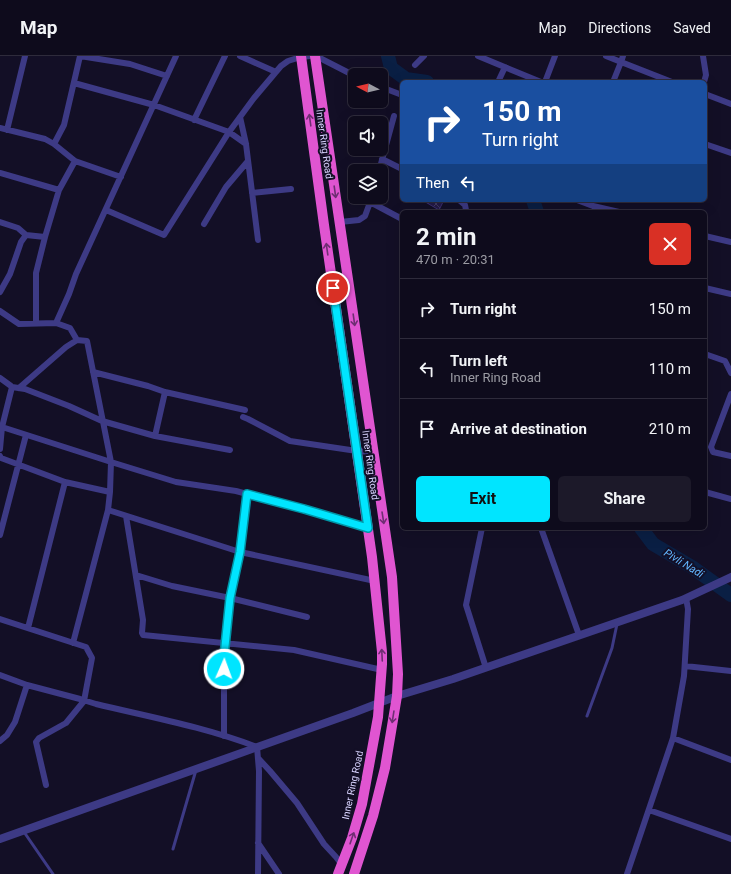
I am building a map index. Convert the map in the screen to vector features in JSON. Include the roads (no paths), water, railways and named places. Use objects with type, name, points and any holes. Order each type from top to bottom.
[{"type":"highway","name":"Inner Ring Road","points":[[304,56],[324,225],[375,581],[382,652],[378,717],[362,804],[352,838],[340,869]]},
{"type":"highway","name":"Inner Ring Road","points":[[316,56],[392,577],[398,674],[397,696],[385,768],[373,816],[354,874]]},
{"type":"street","points":[[7,130],[25,56]]},
{"type":"street","points":[[54,144],[64,125],[80,56],[130,64],[167,76]]},
{"type":"street","points":[[56,323],[76,274],[176,56]]},
{"type":"street","points":[[194,120],[225,56]]},
{"type":"street","points":[[240,56],[276,72]]},
{"type":"street","points":[[106,210],[164,235],[228,132],[254,98],[281,66],[288,61],[304,56]]},
{"type":"street","points":[[316,56],[348,72]]},
{"type":"street","points":[[415,65],[424,56]]},
{"type":"street","points":[[478,56],[536,80]]},
{"type":"street","points":[[546,80],[556,56]]},
{"type":"street","points":[[606,56],[622,59],[668,80]]},
{"type":"street","points":[[703,56],[706,75],[705,80]]},
{"type":"street","points":[[614,80],[622,59]]},
{"type":"street","points":[[499,80],[505,67]]},
{"type":"street","points":[[74,83],[154,105],[228,132],[246,144]]},
{"type":"street","points":[[388,90],[400,94]]},
{"type":"street","points":[[707,95],[731,104]]},
{"type":"street","points":[[381,164],[394,116]]},
{"type":"street","points":[[240,117],[246,144],[258,240]]},
{"type":"street","points":[[0,128],[45,139],[54,144],[75,162],[121,178]]},
{"type":"street","points":[[707,145],[731,153]]},
{"type":"street","points":[[382,159],[400,168]]},
{"type":"street","points":[[204,224],[226,188],[248,161]]},
{"type":"street","points":[[36,323],[36,273],[59,190],[75,162]]},
{"type":"street","points":[[0,173],[59,190]]},
{"type":"street","points":[[252,193],[291,189]]},
{"type":"street","points":[[582,202],[610,210]]},
{"type":"street","points":[[340,222],[359,220],[365,216],[369,204]]},
{"type":"street","points":[[379,204],[400,218]]},
{"type":"street","points":[[0,222],[18,228],[26,235],[46,237]]},
{"type":"street","points":[[0,292],[10,274],[21,242],[26,235]]},
{"type":"street","points":[[707,236],[731,242]]},
{"type":"street","points":[[707,288],[731,294]]},
{"type":"street","points":[[0,311],[19,324],[56,323],[70,328],[77,340]]},
{"type":"street","points":[[19,388],[66,347],[77,340],[87,341],[111,462],[110,492],[108,510],[74,643]]},
{"type":"street","points":[[707,355],[725,361],[731,373]]},
{"type":"street","points":[[93,372],[148,386],[165,392],[245,410]]},
{"type":"street","points":[[0,378],[12,387],[24,389],[69,406],[102,421],[155,436],[230,450]]},
{"type":"street","points":[[0,449],[2,427],[12,387]]},
{"type":"street","points":[[155,436],[165,392]]},
{"type":"street","points":[[731,394],[711,447],[713,452],[731,456]]},
{"type":"street","points":[[243,417],[290,441],[357,451],[374,452]]},
{"type":"street","points":[[2,427],[176,482],[236,491],[368,528]]},
{"type":"street","points":[[0,535],[26,435]]},
{"type":"street","points":[[0,456],[1,458],[18,465],[65,482],[110,492]]},
{"type":"street","points":[[28,628],[65,482]]},
{"type":"street","points":[[707,493],[731,499]]},
{"type":"street","points":[[224,736],[224,656],[230,598],[240,552],[247,494]]},
{"type":"street","points":[[108,510],[240,552],[375,581]]},
{"type":"street","points":[[126,516],[143,620],[143,635],[294,650],[382,670]]},
{"type":"street","points":[[482,530],[466,605],[486,668]]},
{"type":"street","points":[[542,530],[579,635]]},
{"type":"street","points":[[136,575],[172,586],[230,598],[307,617]]},
{"type":"street","points":[[0,839],[379,702],[453,680],[686,598],[731,577]]},
{"type":"street","points":[[627,874],[673,738],[685,666],[688,609],[686,598]]},
{"type":"street","points":[[0,619],[86,647],[92,658],[84,700],[66,723],[39,738],[36,742],[46,786]]},
{"type":"street","points":[[685,666],[731,671]]},
{"type":"street","points":[[0,675],[27,685],[236,739],[256,747]]},
{"type":"street","points":[[0,741],[7,735],[15,722],[27,685]]},
{"type":"street","points":[[673,738],[731,760]]},
{"type":"street","points":[[256,747],[259,771],[258,874]]},
{"type":"street","points":[[258,758],[298,803],[324,844],[336,857],[340,869]]},
{"type":"street","points":[[649,810],[731,839]]},
{"type":"street","points":[[258,843],[279,874]]},
{"type":"lane","points":[[587,716],[612,648],[618,622]]},
{"type":"lane","points":[[173,849],[197,768]]},
{"type":"lane","points":[[23,831],[53,874]]},
{"type":"waterway","name":"Pivli Nadi","points":[[388,56],[391,68],[406,79],[413,80]]},
{"type":"waterway","name":"Pivli Nadi","points":[[534,202],[536,210]]},
{"type":"waterway","name":"Pivli Nadi","points":[[642,530],[653,544],[692,567],[731,595]]}]
